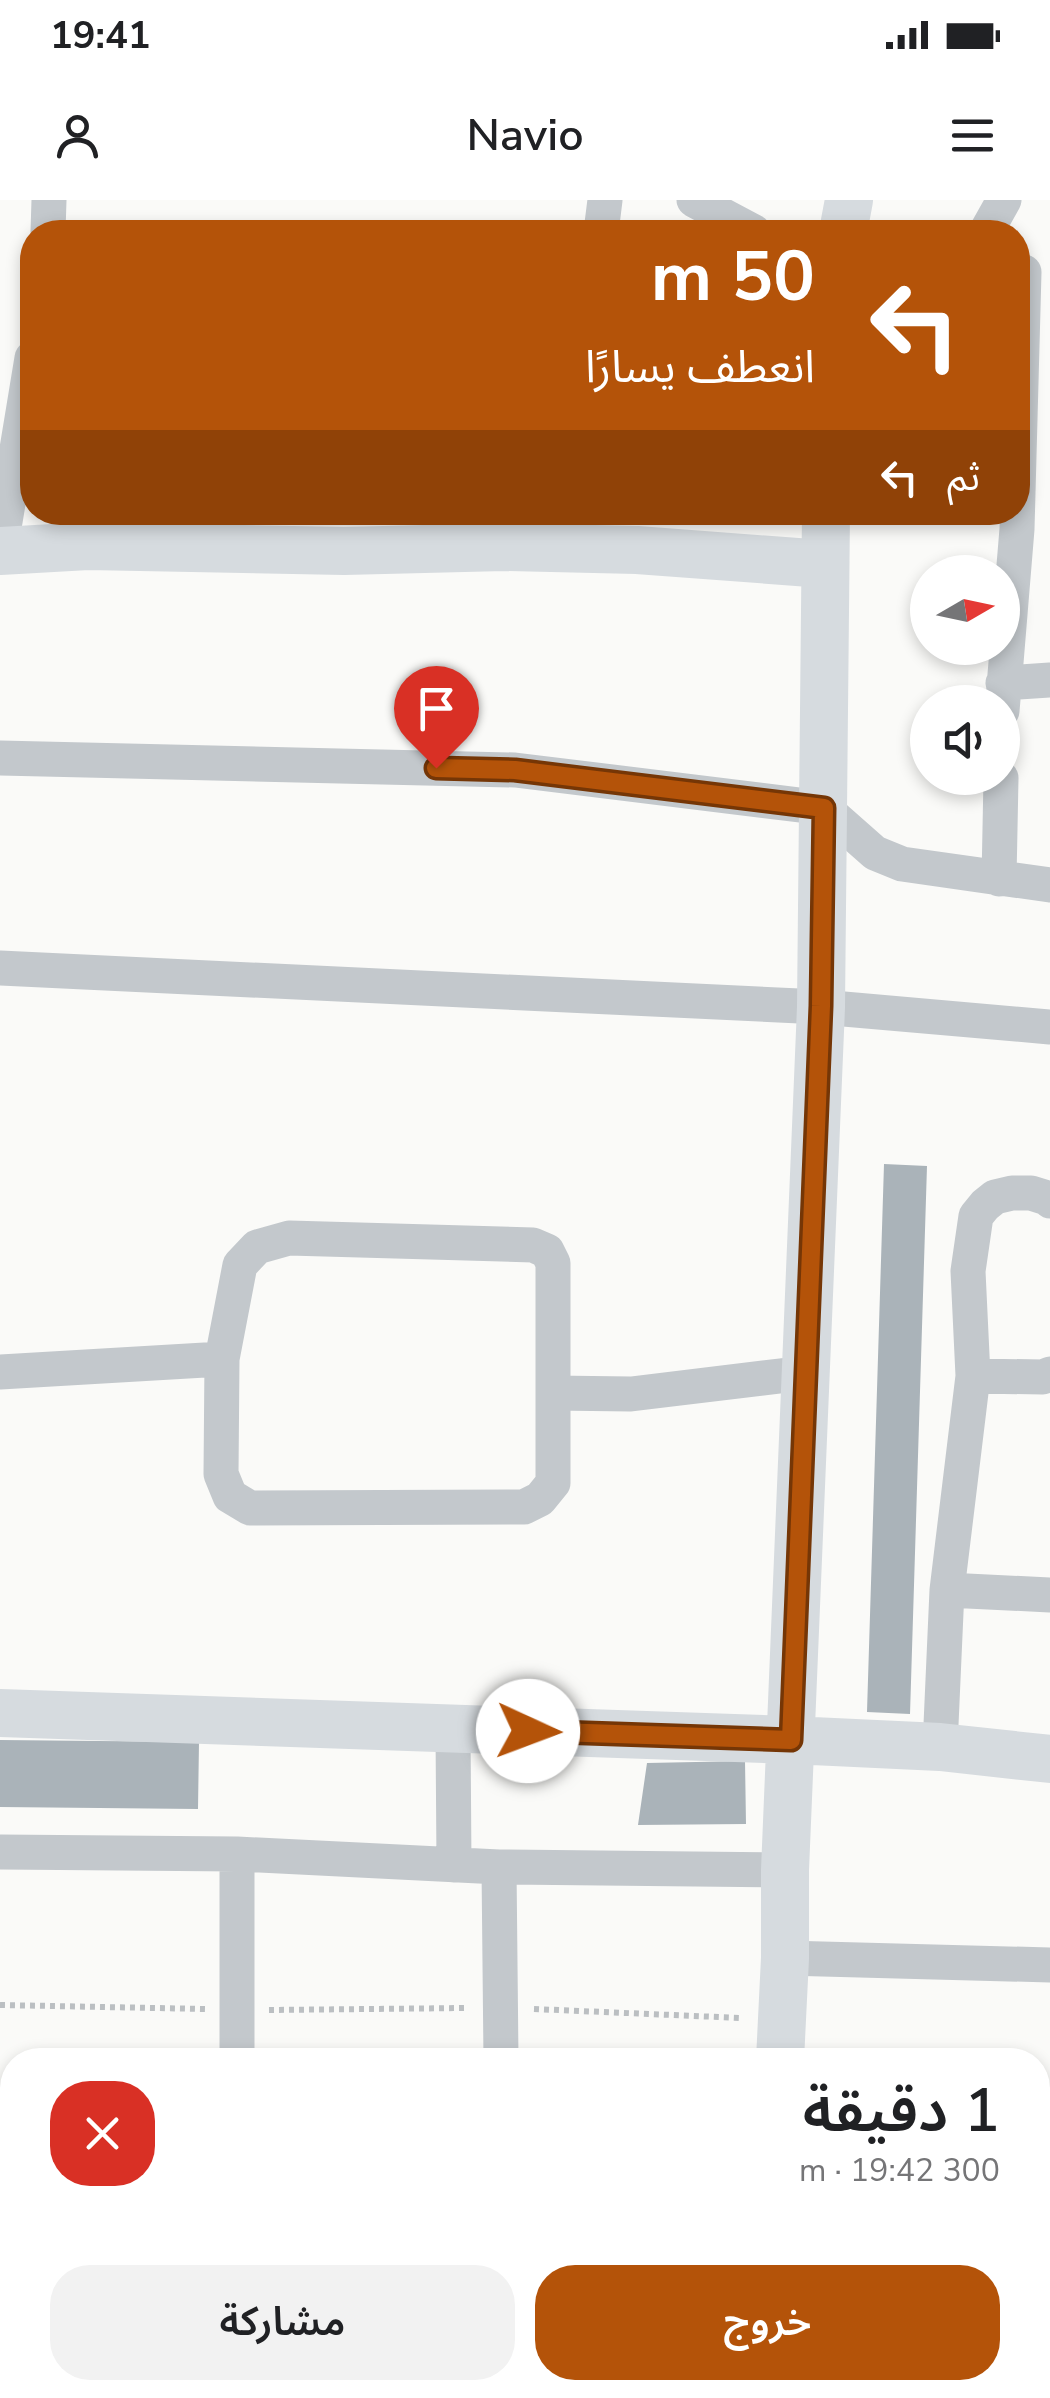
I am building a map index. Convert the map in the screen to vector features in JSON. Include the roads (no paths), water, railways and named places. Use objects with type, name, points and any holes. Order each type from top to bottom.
[{"type":"street","points":[[694,200],[732,220]]},
{"type":"street","points":[[1005,685],[1034,529],[1036,404],[1030,272]]},
{"type":"street","points":[[20,430],[0,551],[88,546],[344,551],[504,547],[637,550],[824,564]]},
{"type":"street","points":[[781,2040],[786,1958],[784,1870],[821,1006],[826,525]]},
{"type":"street","points":[[1020,691],[1050,680]]},
{"type":"street","points":[[0,758],[515,770],[824,808],[875,854],[902,864],[1050,886]]},
{"type":"street","points":[[999,878],[1001,795]]},
{"type":"street","points":[[0,968],[821,1006],[1050,1027]]},
{"type":"street","points":[[940,1747],[947,1590],[973,1376],[968,1271],[976,1216],[995,1197],[1031,1193],[1050,1201]]},
{"type":"street","points":[[289,1238],[534,1245],[547,1251],[553,1262],[553,1393],[553,1484],[540,1499],[524,1507],[250,1508],[230,1496],[221,1474],[222,1359],[240,1265],[258,1247],[289,1238]]},
{"type":"street","points":[[0,1372],[222,1359]]},
{"type":"street","points":[[553,1393],[631,1394],[805,1373]]},
{"type":"street","points":[[973,1376],[1050,1374]]},
{"type":"street","points":[[947,1590],[1050,1595]]},
{"type":"street","points":[[0,1713],[791,1740],[940,1747],[1050,1759]]},
{"type":"street","points":[[453,1728],[454,1865]]},
{"type":"street","points":[[0,1852],[237,1854],[499,1867],[784,1870]]},
{"type":"street","points":[[236,2048],[237,1854]]},
{"type":"street","points":[[499,1867],[501,2048]]},
{"type":"street","points":[[786,1958],[1050,1965]]}]
